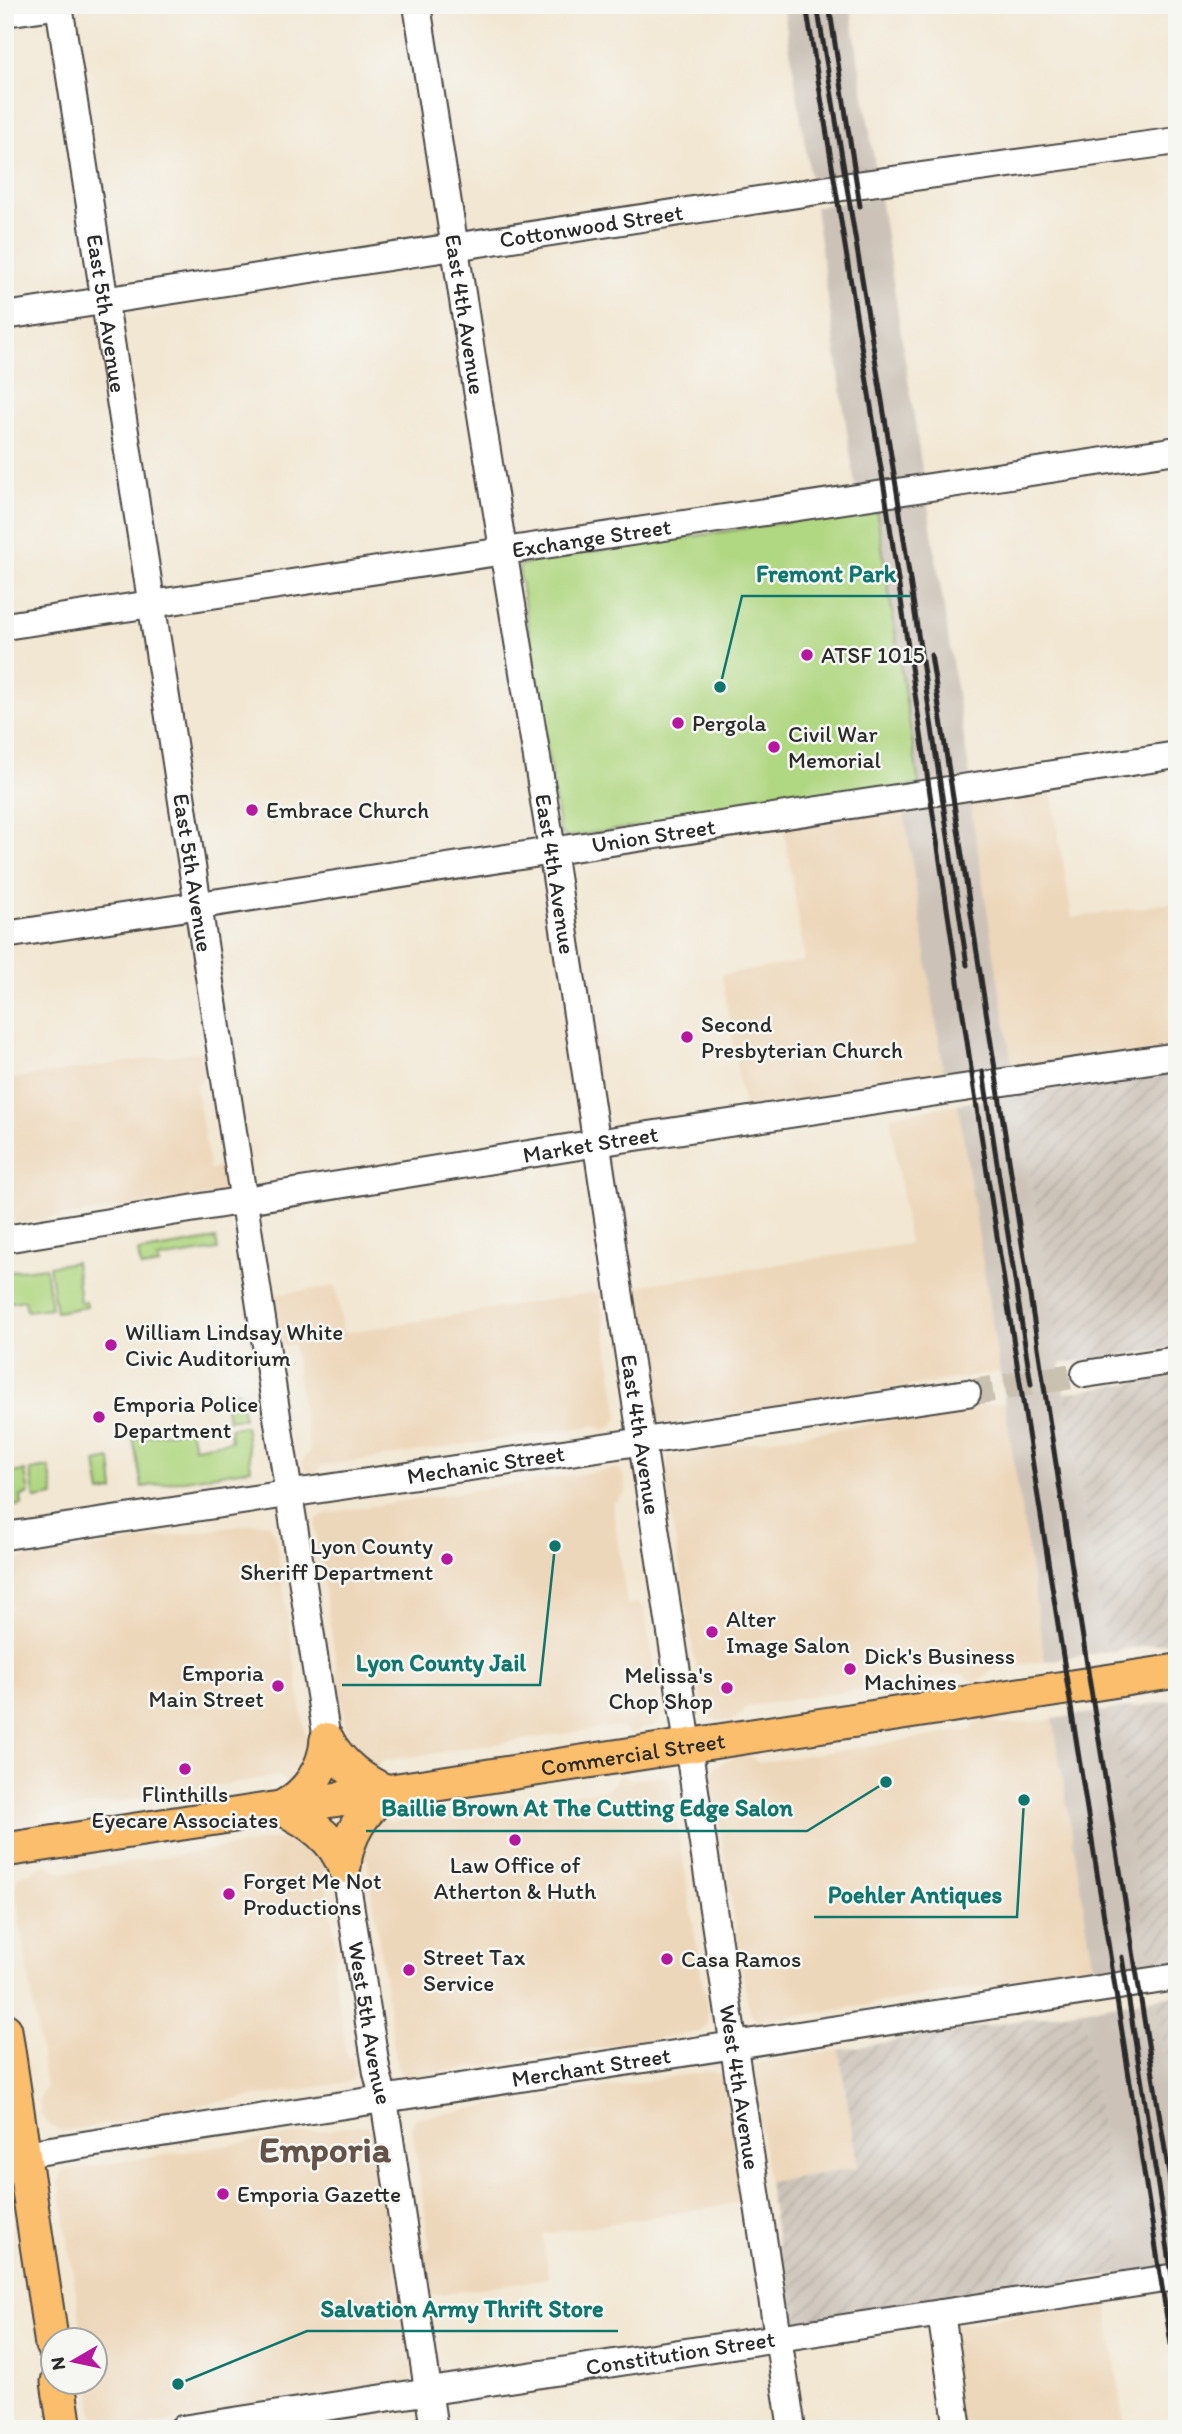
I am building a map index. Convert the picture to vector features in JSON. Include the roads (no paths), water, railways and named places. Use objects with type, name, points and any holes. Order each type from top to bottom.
[{"type":"main road","name":"Commercial Street","points":[[5,1850],[1177,1671]]},
{"type":"main road","points":[[327,1740],[338,1756],[362,1779],[387,1792],[372,1805],[350,1838],[345,1850],[344,1866]]},
{"type":"main road","points":[[281,1808],[306,1791],[322,1765],[327,1740]]},
{"type":"main road","points":[[281,1808],[302,1819],[331,1841],[344,1866]]},
{"type":"main road","points":[[5,2030],[15,2156],[48,2326]]},
{"type":"main road","points":[[60,2396],[65,2429]]},
{"type":"street","points":[[5,13],[60,5]]},
{"type":"street","name":"East 5th Avenue","points":[[60,5],[150,605],[327,1740]]},
{"type":"street","name":"East 4th Avenue","points":[[417,5],[552,850],[689,1746]]},
{"type":"street","name":"Cottonwood Street","points":[[5,316],[856,185],[1177,141]]},
{"type":"street","name":"Exchange Street","points":[[5,626],[1177,450]]},
{"type":"street","name":"Union Street","points":[[5,935],[1177,755]]},
{"type":"street","name":"Market Street","points":[[5,1239],[597,1143],[1177,1056]]},
{"type":"street","points":[[1086,1374],[1177,1360]]},
{"type":"street","name":"Mechanic Street","points":[[5,1536],[642,1443],[967,1392]]},
{"type":"street","name":"West 4th Avenue","points":[[689,1746],[792,2429]]},
{"type":"street","name":"West 5th Avenue","points":[[344,1866],[377,2073],[384,2100],[434,2429]]},
{"type":"street","name":"Merchant Street","points":[[15,2156],[1177,1977]]},
{"type":"street","name":"Constitution Street","points":[[182,2429],[1177,2277]]},
{"type":"street","points":[[941,2313],[958,2429]]},
{"type":"tunnel","points":[[967,1393],[1085,1374]]},
{"type":"railway","points":[[806,5],[885,493],[978,1115],[1177,2382]]},
{"type":"railway","points":[[817,5],[897,492],[967,965]]},
{"type":"railway","points":[[829,5],[860,206]]},
{"type":"railway","points":[[931,655],[1090,1684],[1177,2224]]},
{"type":"railway","points":[[983,1072],[1031,1384]]},
{"type":"railway","points":[[1122,1957],[1177,2307]]},
{"type":"place","name":"ATSF 1015","points":[[807,655]]},
{"type":"place","name":"Fremont Park","points":[[720,687]]},
{"type":"place","name":"Pergola","points":[[678,723]]},
{"type":"place","name":"Civil War Memorial","points":[[774,747]]},
{"type":"place","name":"Embrace Church","points":[[252,810]]},
{"type":"place","name":"Second Presbyterian Church","points":[[687,1037]]},
{"type":"place","name":"William Lindsay White Civic Auditorium","points":[[111,1345]]},
{"type":"place","name":"Emporia Police Department","points":[[99,1417]]},
{"type":"place","name":"Lyon County Jail","points":[[555,1546]]},
{"type":"place","name":"Lyon County Sheriff Department","points":[[447,1559]]},
{"type":"place","name":"Alter Image Salon","points":[[712,1632]]},
{"type":"place","name":"Dick's Business Machines","points":[[850,1669]]},
{"type":"place","name":"Emporia Main Street","points":[[278,1686]]},
{"type":"place","name":"Melissa's Chop Shop","points":[[727,1688]]},
{"type":"place","name":"Flinthills Eyecare Associates","points":[[185,1769]]},
{"type":"place","name":"Baillie Brown At The Cutting Edge Salon","points":[[886,1782]]},
{"type":"place","name":"Poehler Antiques","points":[[1024,1800]]},
{"type":"place","name":"Law Office of Atherton & Huth","points":[[515,1840]]},
{"type":"place","name":"Forget Me Not Productions","points":[[229,1894]]},
{"type":"place","name":"Casa Ramos","points":[[667,1959]]},
{"type":"place","name":"Street Tax Service","points":[[409,1970]]},
{"type":"place","name":"Emporia Gazette","points":[[223,2194]]},
{"type":"place","name":"Salvation Army Thrift Store","points":[[178,2384]]},
{"type":"district","name":"Emporia","points":[[325,2149]]}]
